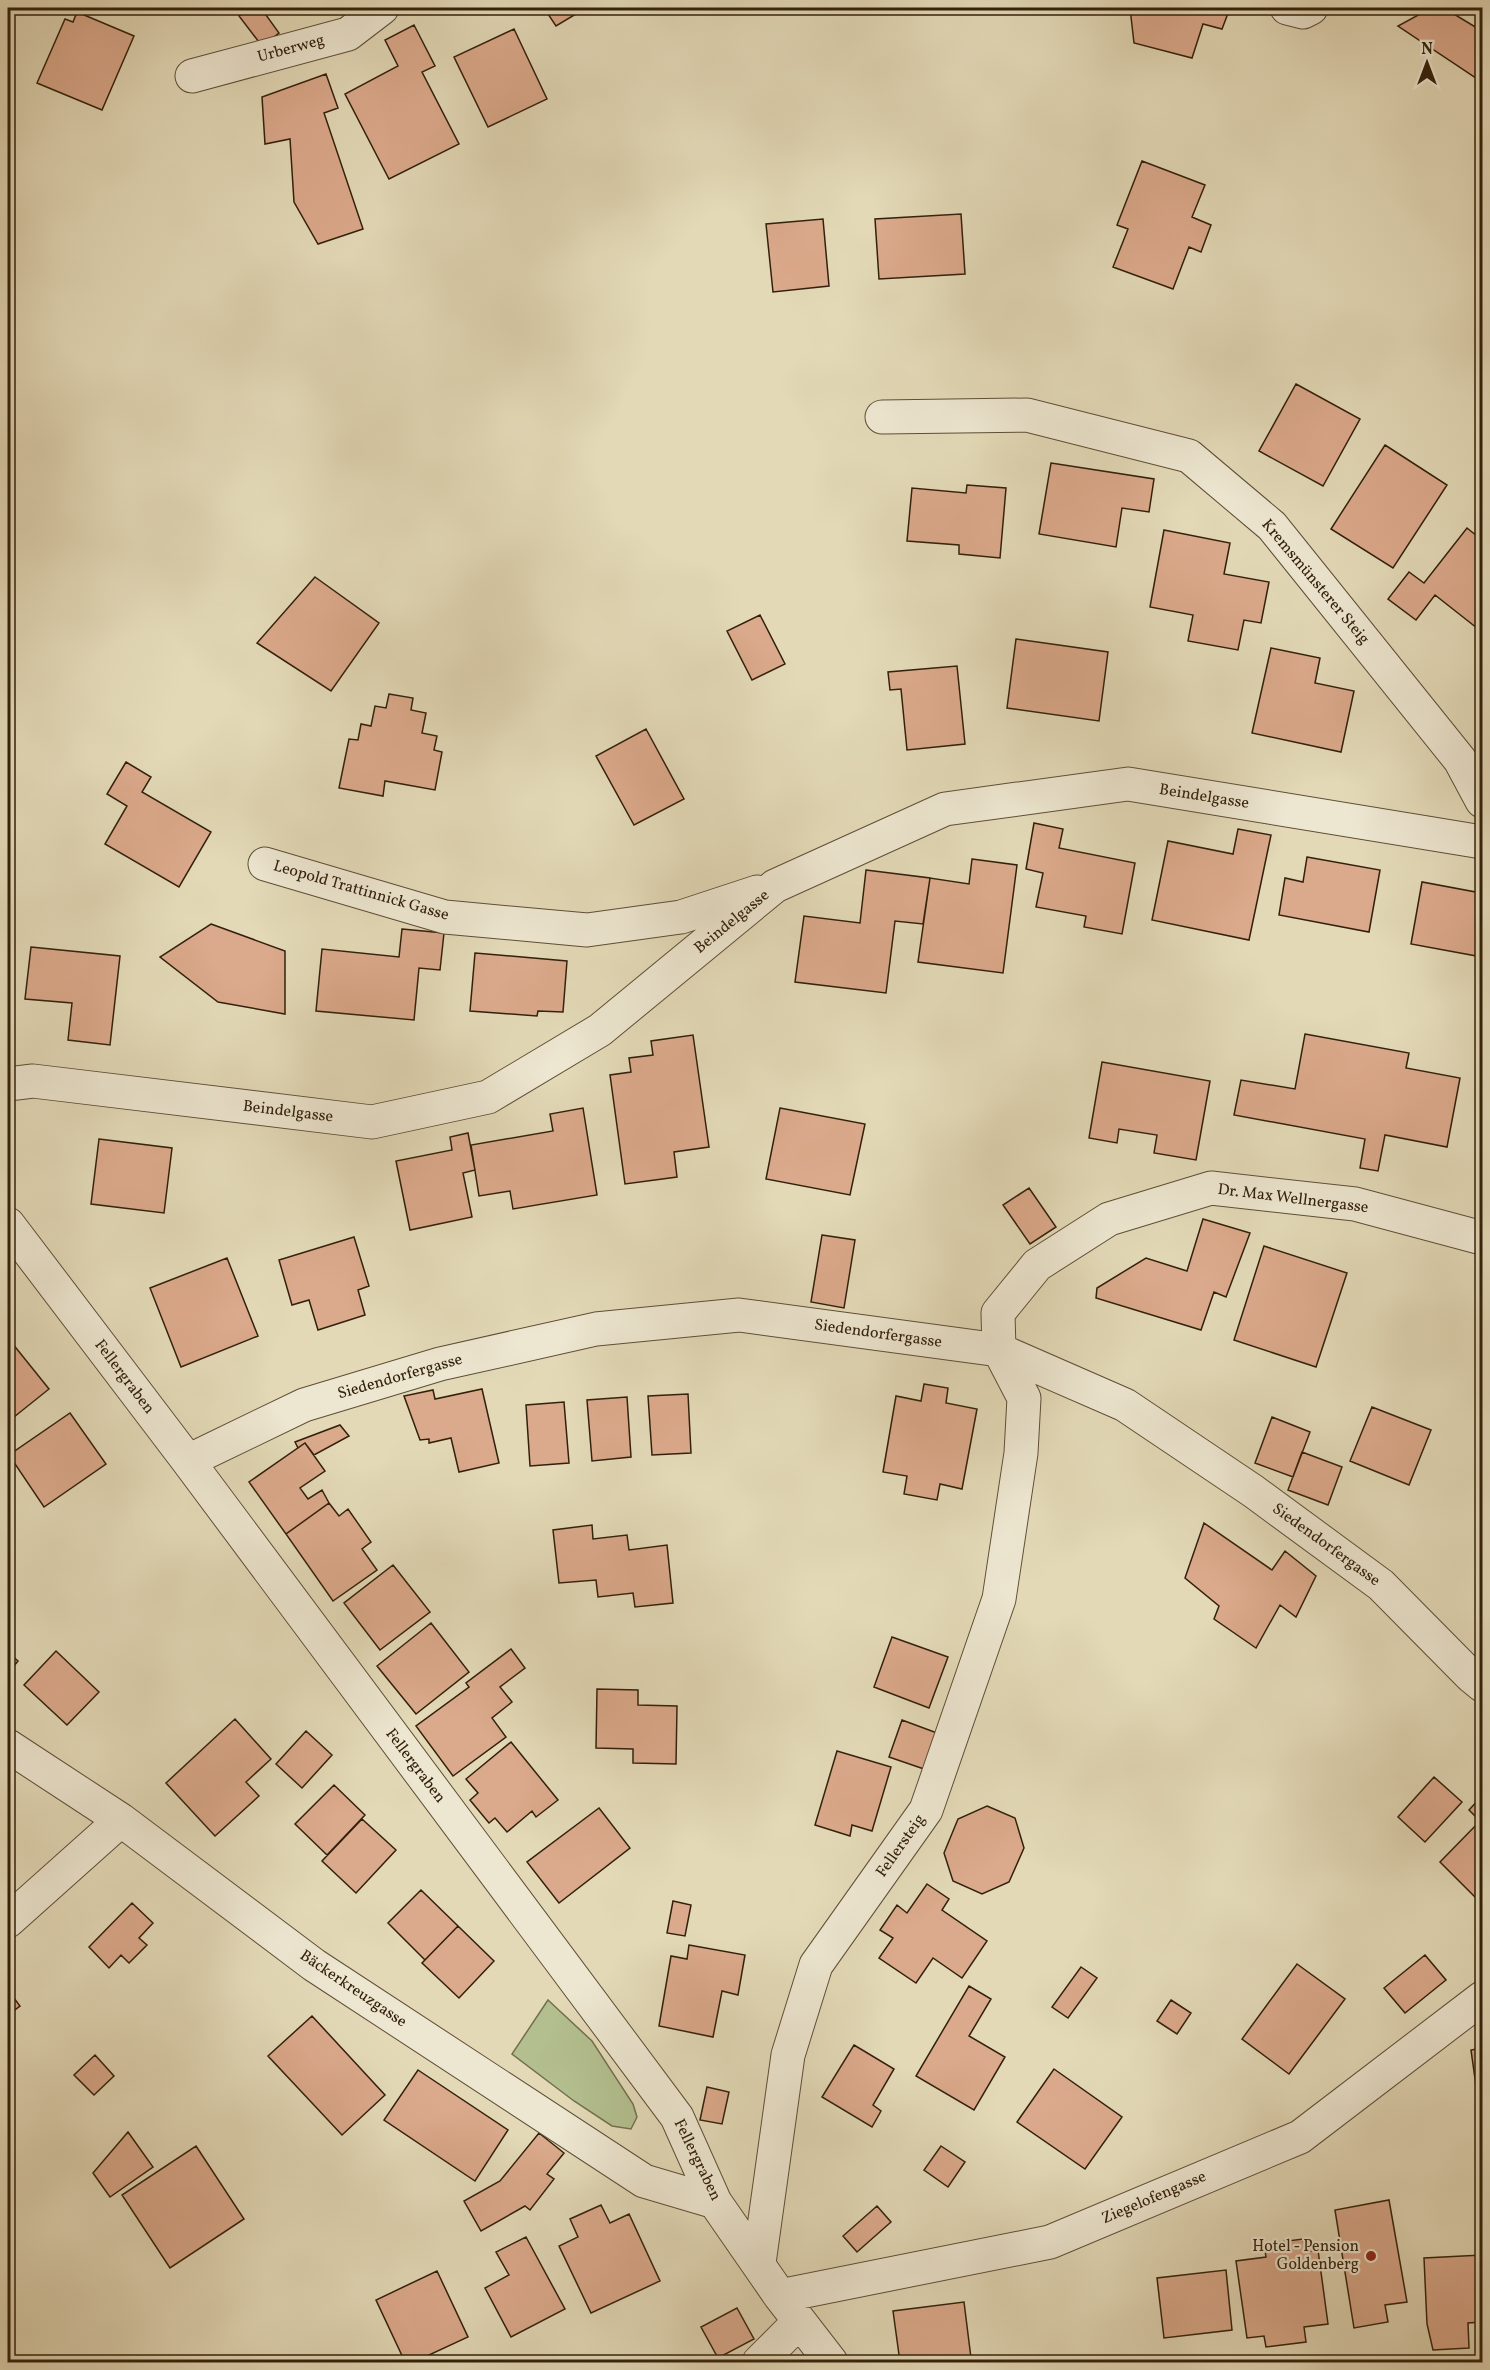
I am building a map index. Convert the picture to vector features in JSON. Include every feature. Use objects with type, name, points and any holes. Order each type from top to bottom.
[{"type":"street","name":"Urberweg","points":[[192,76],[348,33],[382,8]]},
{"type":"street","points":[[1287,8],[1303,12],[1311,8]]},
{"type":"street","name":"Kremsmünsterer Steig","points":[[882,417],[1027,415],[1190,456],[1272,526],[1460,760],[1482,801]]},
{"type":"street","name":"Beindelgasse","points":[[8,1084],[33,1082],[372,1122],[488,1097],[600,1030],[775,886],[945,809],[1128,784],[1482,842]]},
{"type":"street","name":"Leopold Trattinnick Gasse","points":[[265,864],[445,916],[587,930],[681,916],[775,886]]},
{"type":"street","name":"Dr. Max Wellnergasse","points":[[999,1350],[998,1313],[1037,1265],[1109,1219],[1211,1188],[1355,1204],[1482,1238]]},
{"type":"street","name":"Fellergraben","points":[[8,1224],[188,1461],[677,2117],[715,2202],[780,2296],[831,2362]]},
{"type":"street","name":"Siedendorfergasse","points":[[188,1461],[304,1405],[440,1364],[596,1329],[739,1315],[999,1350],[1125,1405],[1253,1491],[1382,1586],[1482,1685]]},
{"type":"street","name":"Fellersteig","points":[[759,2264],[788,2055],[816,1965],[927,1810],[999,1599],[1021,1453],[1024,1398],[999,1350]]},
{"type":"street","name":"Bäckerkreuzgasse","points":[[8,1746],[121,1820],[314,1965],[634,2175],[644,2181],[715,2202]]},
{"type":"street","points":[[8,1921],[121,1820]]},
{"type":"street","name":"Ziegelofengasse","points":[[780,2296],[1050,2242],[1300,2137],[1482,1998]]},
{"type":"street","points":[[759,2362],[799,2322]]},
{"type":"green space","points":[[548,2000],[592,2041],[633,2104],[637,2117],[631,2129],[612,2126],[574,2101],[512,2054]]},
{"type":"building","points":[[250,8],[276,8],[266,15],[279,33],[262,46],[239,16]]},
{"type":"building","points":[[544,8],[586,8],[556,26]]},
{"type":"building","points":[[1130,8],[1230,8],[1222,29],[1203,24],[1192,58],[1134,43]]},
{"type":"building","points":[[1431,8],[1444,8],[1482,31],[1482,82],[1398,26]]},
{"type":"building","points":[[77,12],[134,36],[102,110],[37,83],[65,19],[73,22]]},
{"type":"building","points":[[414,25],[435,66],[422,72],[459,144],[389,179],[345,94],[398,66],[385,40]]},
{"type":"building","points":[[514,29],[547,99],[488,127],[454,57]]},
{"type":"building","points":[[326,74],[338,108],[324,113],[363,229],[318,244],[294,202],[290,139],[265,144],[262,97]]},
{"type":"building","points":[[1142,161],[1205,185],[1192,217],[1211,225],[1201,252],[1189,247],[1173,289],[1113,267],[1128,229],[1117,225]]},
{"type":"building","points":[[961,214],[965,274],[879,279],[875,219]]},
{"type":"building","points":[[823,219],[829,286],[773,292],[766,224]]},
{"type":"building","points":[[1296,384],[1360,419],[1323,486],[1259,451]]},
{"type":"building","points":[[1385,445],[1447,485],[1393,568],[1331,529]]},
{"type":"building","points":[[1051,463],[1154,479],[1149,512],[1122,508],[1116,547],[1039,534]]},
{"type":"building","points":[[967,485],[1006,488],[1000,558],[959,554],[959,545],[907,541],[912,488],[966,493]]},
{"type":"building","points":[[1467,528],[1482,540],[1482,632],[1435,595],[1416,620],[1388,599],[1409,572],[1424,583]]},
{"type":"building","points":[[1164,530],[1230,543],[1224,574],[1269,582],[1261,623],[1244,620],[1238,650],[1188,641],[1193,615],[1150,607]]},
{"type":"building","points":[[315,577],[379,623],[331,691],[257,643]]},
{"type":"building","points":[[760,615],[785,664],[752,680],[727,631]]},
{"type":"building","points":[[1016,639],[1108,652],[1099,721],[1007,708]]},
{"type":"building","points":[[1271,648],[1320,658],[1315,683],[1354,691],[1341,752],[1252,733]]},
{"type":"building","points":[[957,666],[965,744],[907,750],[901,689],[890,690],[888,672]]},
{"type":"building","points":[[389,694],[413,698],[411,710],[426,713],[422,733],[437,736],[434,750],[442,752],[435,790],[385,781],[383,796],[339,788],[349,739],[358,740],[361,724],[371,726],[375,706],[386,708]]},
{"type":"building","points":[[646,729],[684,799],[634,825],[596,756]]},
{"type":"building","points":[[126,762],[151,777],[142,792],[211,832],[179,887],[105,844],[127,806],[107,794]]},
{"type":"building","points":[[1034,823],[1063,829],[1059,848],[1135,863],[1122,934],[1084,927],[1086,916],[1036,907],[1043,873],[1026,869]]},
{"type":"building","points":[[1238,829],[1271,835],[1249,940],[1152,920],[1168,841],[1233,854]]},
{"type":"building","points":[[1307,857],[1380,870],[1369,932],[1279,915],[1285,878],[1303,882]]},
{"type":"building","points":[[972,859],[1017,865],[1003,973],[918,962],[930,878],[969,884]]},
{"type":"building","points":[[866,870],[930,878],[923,924],[895,921],[886,993],[795,982],[804,916],[860,923]]},
{"type":"building","points":[[1479,875],[1482,876],[1482,957],[1411,944],[1422,882],[1476,892]]},
{"type":"building","points":[[211,924],[285,951],[285,1014],[218,1002],[160,957]]},
{"type":"building","points":[[402,929],[444,933],[440,970],[419,968],[414,1020],[316,1011],[322,949],[399,957]]},
{"type":"building","points":[[31,947],[120,956],[110,1045],[68,1040],[72,1003],[25,999]]},
{"type":"building","points":[[475,953],[567,961],[563,1012],[538,1011],[537,1016],[470,1011]]},
{"type":"building","points":[[1305,1034],[1409,1053],[1406,1068],[1460,1078],[1447,1147],[1385,1135],[1378,1171],[1360,1168],[1365,1139],[1234,1115],[1241,1080],[1295,1089]]},
{"type":"building","points":[[693,1035],[709,1147],[674,1152],[677,1177],[625,1184],[610,1075],[631,1072],[629,1058],[653,1055],[651,1041]]},
{"type":"building","points":[[1102,1062],[1210,1081],[1196,1160],[1154,1153],[1157,1135],[1119,1129],[1117,1143],[1089,1138]]},
{"type":"building","points":[[583,1108],[597,1195],[513,1209],[510,1191],[479,1196],[471,1145],[553,1131],[550,1114]]},
{"type":"building","points":[[780,1108],[865,1124],[850,1195],[766,1179]]},
{"type":"building","points":[[468,1133],[475,1170],[463,1173],[472,1217],[410,1230],[396,1161],[452,1150],[450,1137]]},
{"type":"building","points":[[99,1139],[172,1148],[164,1213],[91,1204]]},
{"type":"building","points":[[1029,1188],[1056,1227],[1030,1244],[1003,1205]]},
{"type":"building","points":[[1203,1219],[1250,1233],[1226,1297],[1214,1292],[1201,1330],[1096,1298],[1097,1288],[1146,1258],[1187,1271]]},
{"type":"building","points":[[822,1235],[855,1240],[844,1308],[811,1302]]},
{"type":"building","points":[[354,1237],[369,1286],[358,1290],[365,1315],[318,1330],[309,1300],[292,1305],[279,1260]]},
{"type":"building","points":[[1264,1246],[1347,1273],[1316,1367],[1234,1340]]},
{"type":"building","points":[[227,1258],[258,1336],[181,1367],[150,1288]]},
{"type":"building","points":[[8,1338],[49,1389],[14,1417],[8,1409]]},
{"type":"building","points":[[924,1384],[948,1388],[946,1403],[977,1409],[962,1489],[940,1484],[937,1500],[904,1494],[907,1476],[883,1472],[896,1396],[921,1401]]},
{"type":"building","points":[[482,1389],[499,1463],[459,1472],[451,1438],[429,1443],[429,1439],[420,1440],[404,1396],[433,1390],[435,1399]]},
{"type":"building","points":[[688,1394],[691,1453],[652,1455],[648,1396]]},
{"type":"building","points":[[627,1397],[631,1457],[592,1461],[587,1400]]},
{"type":"building","points":[[564,1402],[569,1463],[530,1466],[526,1405]]},
{"type":"building","points":[[1372,1407],[1431,1430],[1409,1485],[1350,1461]]},
{"type":"building","points":[[70,1413],[106,1464],[44,1507],[9,1455]]},
{"type":"building","points":[[1272,1417],[1310,1432],[1293,1477],[1255,1463]]},
{"type":"building","points":[[340,1425],[349,1436],[314,1455],[305,1443],[298,1448],[295,1442]]},
{"type":"building","points":[[305,1443],[325,1471],[300,1488],[308,1499],[322,1490],[329,1503],[286,1534],[249,1482]]},
{"type":"building","points":[[1302,1452],[1342,1467],[1328,1505],[1288,1490]]},
{"type":"building","points":[[329,1503],[339,1516],[348,1509],[371,1542],[362,1549],[377,1570],[333,1601],[286,1534]]},
{"type":"building","points":[[1204,1523],[1272,1570],[1285,1551],[1316,1576],[1296,1617],[1280,1605],[1256,1648],[1214,1619],[1219,1606],[1185,1578]]},
{"type":"building","points":[[592,1525],[593,1539],[627,1535],[629,1550],[667,1545],[673,1603],[635,1607],[633,1593],[598,1597],[596,1580],[559,1583],[553,1530]]},
{"type":"building","points":[[393,1565],[430,1612],[380,1650],[344,1603]]},
{"type":"building","points":[[431,1623],[469,1672],[416,1714],[377,1666]]},
{"type":"building","points":[[892,1637],[948,1657],[929,1708],[874,1687]]},
{"type":"building","points":[[511,1649],[525,1668],[500,1687],[512,1702],[492,1718],[506,1737],[453,1776],[416,1726],[469,1687],[466,1683]]},
{"type":"building","points":[[56,1651],[99,1692],[67,1725],[24,1685]]},
{"type":"building","points":[[8,1652],[18,1661],[8,1673]]},
{"type":"building","points":[[597,1689],[638,1690],[638,1705],[677,1706],[676,1764],[633,1763],[633,1749],[596,1748]]},
{"type":"building","points":[[235,1719],[271,1759],[246,1782],[259,1796],[215,1836],[166,1783]]},
{"type":"building","points":[[902,1720],[937,1733],[924,1769],[889,1757]]},
{"type":"building","points":[[306,1731],[332,1755],[302,1788],[276,1764]]},
{"type":"building","points":[[511,1742],[558,1800],[536,1817],[532,1811],[507,1832],[495,1818],[489,1823],[470,1800],[478,1793],[466,1779]]},
{"type":"building","points":[[837,1751],[891,1767],[872,1831],[852,1825],[850,1836],[815,1825]]},
{"type":"building","points":[[1434,1777],[1462,1802],[1425,1842],[1398,1817]]},
{"type":"building","points":[[334,1785],[365,1815],[327,1855],[295,1824]]},
{"type":"building","points":[[1482,1796],[1482,1904],[1440,1862],[1480,1821],[1469,1810]]},
{"type":"building","points":[[987,1806],[1015,1818],[1024,1848],[1009,1882],[982,1894],[953,1881],[944,1853],[958,1819]]},
{"type":"building","points":[[599,1808],[630,1848],[559,1903],[527,1862]]},
{"type":"building","points":[[362,1819],[396,1850],[356,1893],[322,1861]]},
{"type":"building","points":[[927,1884],[949,1899],[942,1910],[987,1941],[962,1978],[933,1958],[916,1983],[879,1958],[893,1938],[880,1930],[897,1905],[907,1913]]},
{"type":"building","points":[[421,1890],[458,1926],[425,1960],[388,1923]]},
{"type":"building","points":[[673,1901],[691,1905],[685,1936],[667,1933]]},
{"type":"building","points":[[132,1903],[153,1923],[139,1938],[147,1945],[129,1963],[121,1955],[109,1968],[89,1947]]},
{"type":"building","points":[[458,1926],[494,1961],[459,1998],[422,1963]]},
{"type":"building","points":[[689,1945],[745,1955],[738,1995],[722,1991],[713,2037],[659,2026],[671,1956],[687,1959]]},
{"type":"building","points":[[1425,1955],[1446,1980],[1405,2013],[1384,1988]]},
{"type":"building","points":[[1297,1964],[1345,1999],[1289,2074],[1242,2039]]},
{"type":"building","points":[[1081,1967],[1097,1978],[1068,2018],[1052,2007]]},
{"type":"building","points":[[969,1986],[991,1999],[969,2036],[1005,2057],[974,2110],[916,2076]]},
{"type":"building","points":[[8,1990],[20,2006],[8,2015]]},
{"type":"building","points":[[1171,2000],[1191,2013],[1177,2034],[1157,2021]]},
{"type":"building","points":[[312,2016],[385,2095],[342,2135],[268,2056]]},
{"type":"building","points":[[854,2045],[894,2069],[873,2105],[881,2111],[872,2127],[822,2097]]},
{"type":"building","points":[[1482,2048],[1482,2085],[1476,2086],[1471,2050]]},
{"type":"building","points":[[95,2055],[114,2076],[94,2095],[74,2075]]},
{"type":"building","points":[[1054,2069],[1122,2117],[1085,2169],[1017,2122]]},
{"type":"building","points":[[418,2070],[508,2130],[475,2181],[384,2120]]},
{"type":"building","points":[[707,2087],[729,2092],[722,2124],[700,2120]]},
{"type":"building","points":[[128,2132],[153,2167],[110,2197],[93,2173]]},
{"type":"building","points":[[539,2133],[564,2153],[547,2174],[554,2179],[530,2210],[525,2206],[481,2231],[464,2201],[500,2181]]},
{"type":"building","points":[[196,2146],[244,2219],[170,2268],[122,2195]]},
{"type":"building","points":[[941,2146],[965,2162],[948,2187],[924,2170]]},
{"type":"building","name":"Hotel - Pension Goldenberg","points":[[1389,2200],[1407,2302],[1385,2305],[1388,2322],[1354,2328],[1335,2210]]},
{"type":"building","points":[[601,2205],[610,2223],[629,2214],[660,2281],[591,2313],[559,2246],[578,2237],[570,2219]]},
{"type":"building","points":[[877,2206],[891,2222],[857,2252],[843,2236]]},
{"type":"building","points":[[526,2237],[565,2309],[511,2337],[485,2288],[509,2275],[496,2252]]},
{"type":"building","points":[[1303,2239],[1305,2252],[1318,2250],[1328,2324],[1304,2327],[1306,2342],[1266,2347],[1264,2336],[1247,2338],[1236,2261],[1266,2257],[1264,2244]]},
{"type":"building","points":[[1482,2255],[1482,2322],[1468,2323],[1469,2348],[1433,2350],[1427,2324],[1424,2258]]},
{"type":"building","points":[[1226,2270],[1232,2330],[1164,2338],[1157,2278]]},
{"type":"building","points":[[437,2271],[468,2337],[414,2362],[405,2362],[376,2300]]},
{"type":"building","points":[[964,2302],[971,2358],[937,2362],[900,2362],[893,2311]]},
{"type":"building","points":[[737,2308],[754,2339],[718,2358],[701,2327]]},
{"type":"place","name":"Hotel - Pension Goldenberg","points":[[1371,2256]]}]
